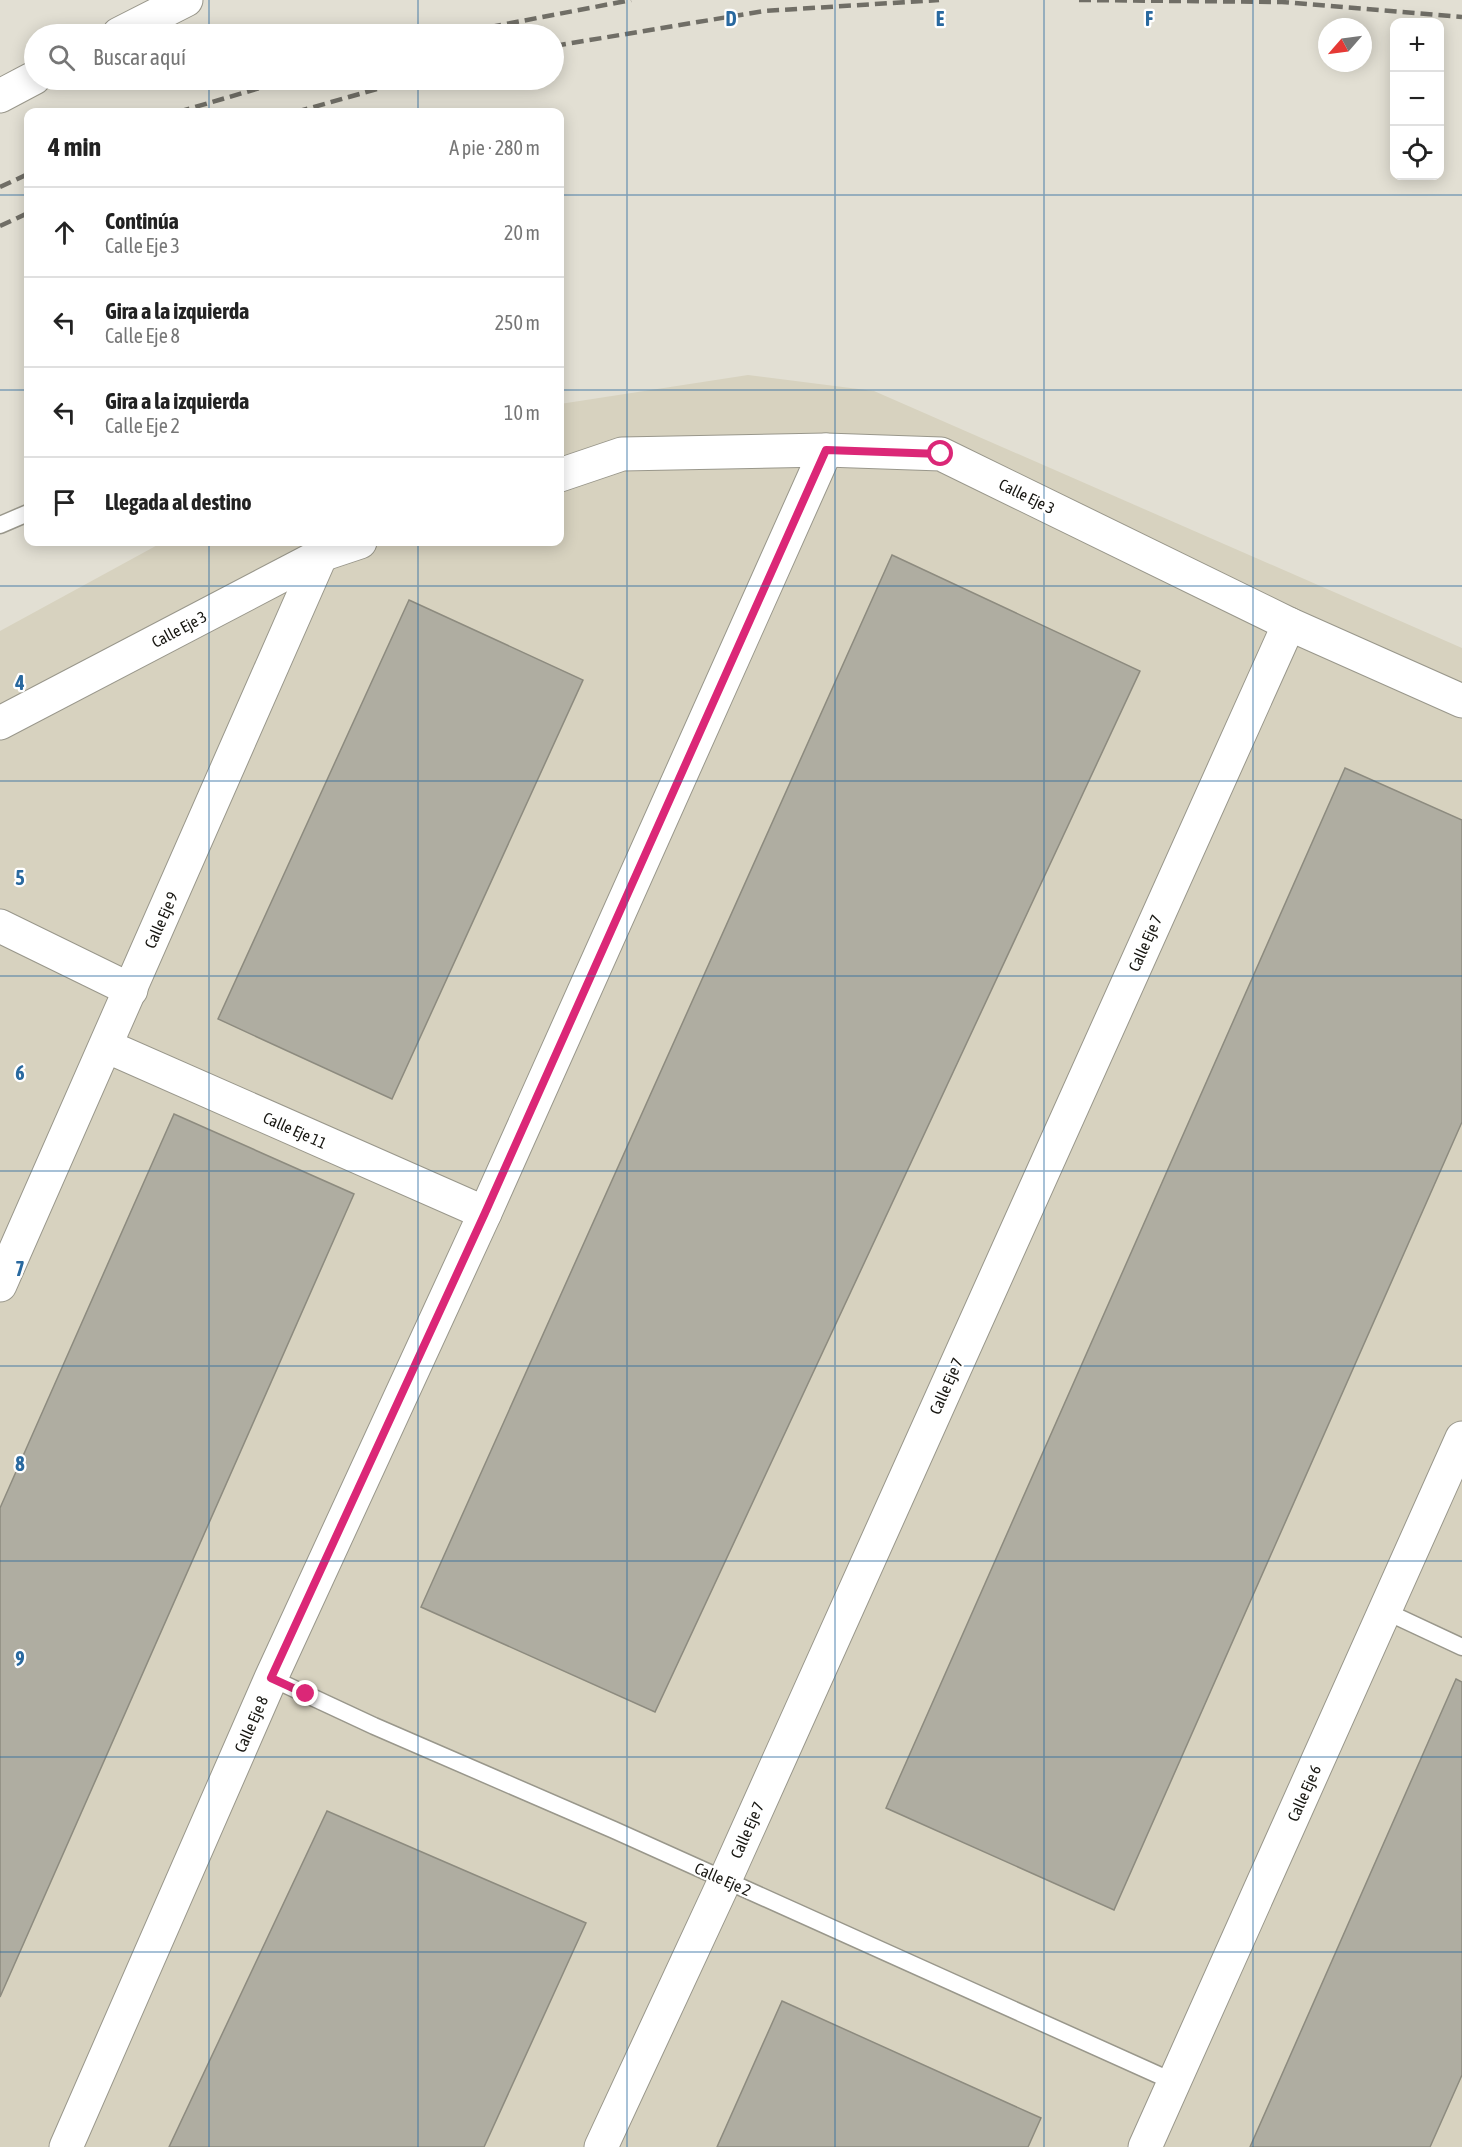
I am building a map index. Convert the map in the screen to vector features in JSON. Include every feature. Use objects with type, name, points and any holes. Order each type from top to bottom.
[{"type":"street","points":[[139,24],[186,0]]},
{"type":"street","points":[[0,96],[24,83]]},
{"type":"street","name":"Calle Eje 3","points":[[564,474],[622,454],[826,450],[941,454],[1289,624],[1462,701]]},
{"type":"street","name":"Calle Eje 8","points":[[66,2147],[271,1678],[485,1213],[826,450]]},
{"type":"street","name":"Calle Eje 3","points":[[0,723],[321,555],[348,546]]},
{"type":"street","name":"Calle Eje 9","points":[[0,1285],[321,555]]},
{"type":"street","name":"Calle Eje 7","points":[[601,2147],[724,1880],[1289,624]]},
{"type":"street","points":[[0,926],[130,990]]},
{"type":"street","name":"Calle Eje 11","points":[[106,1046],[485,1213]]},
{"type":"street","name":"Calle Eje 6","points":[[1145,2147],[1462,1438]]},
{"type":"lane","points":[[0,525],[24,515]]},
{"type":"lane","points":[[1385,1611],[1462,1647]]},
{"type":"lane","name":"Calle Eje 2","points":[[271,1678],[1174,2082]]},
{"type":"shaded area","points":[[748,375],[874,391],[1462,648],[1462,2147],[0,2147],[0,631],[156,546],[564,546],[564,403]]},
{"type":"building","points":[[892,555],[1140,671],[655,1712],[421,1607]]},
{"type":"building","points":[[409,600],[583,680],[392,1099],[218,1019]]},
{"type":"building","points":[[1345,768],[1462,820],[1462,1122],[1114,1910],[886,1808]]},
{"type":"building","points":[[174,1114],[354,1194],[0,1997],[0,1508]]},
{"type":"building","points":[[1456,1679],[1462,1682],[1462,2075],[1430,2147],[1250,2147]]},
{"type":"building","points":[[327,1811],[586,1923],[484,2147],[169,2147]]},
{"type":"building","points":[[782,2001],[1041,2118],[1028,2147],[717,2147]]},
{"type":"railway","points":[[506,24],[631,0]]},
{"type":"railway","points":[[564,44],[764,11],[939,0]]},
{"type":"railway","points":[[1079,0],[1282,2],[1462,17]]},
{"type":"railway","points":[[192,108],[253,90]]},
{"type":"railway","points":[[310,108],[374,90]]},
{"type":"railway","points":[[0,187],[24,176]]},
{"type":"railway","points":[[0,226],[24,215]]},
{"type":"route","points":[[306,1694],[271,1678],[485,1213],[826,450],[941,454]]}]
